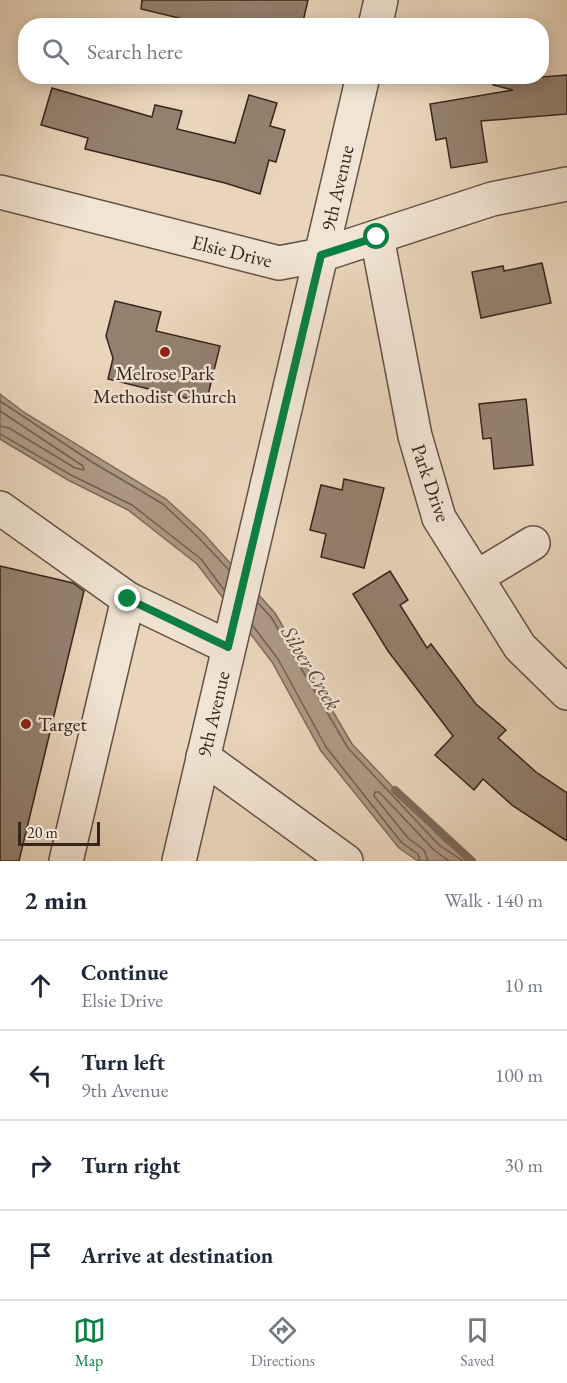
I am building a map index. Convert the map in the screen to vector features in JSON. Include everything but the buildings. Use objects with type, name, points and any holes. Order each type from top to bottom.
[{"type":"street","points":[[377,18],[381,0]]},
{"type":"street","name":"9th Avenue","points":[[179,861],[244,574],[361,84]]},
{"type":"street","name":"Elsie Drive","points":[[0,192],[279,263],[321,255],[492,199],[567,184]]},
{"type":"street","name":"Park Drive","points":[[377,237],[415,436],[439,518],[520,647],[567,693]]},
{"type":"street","points":[[0,508],[128,599],[228,647]]},
{"type":"street","points":[[477,577],[533,543]]},
{"type":"street","points":[[66,861],[128,599]]},
{"type":"street","points":[[203,757],[346,861]]},
{"type":"water","points":[[0,394],[25,413],[166,499],[203,533],[275,613],[352,744],[444,841],[473,861],[418,861],[399,848],[321,751],[272,662],[197,564],[128,510],[68,480],[0,439]]},
{"type":"waterway","name":"Silver Creek","points":[[395,790],[472,861]]},
{"type":"place","name":"Melrose Park Methodist Church","points":[[165,352]]},
{"type":"place","name":"Target","points":[[26,724]]},
{"type":"route","points":[[128,599],[228,647],[321,255],[377,237]]}]
